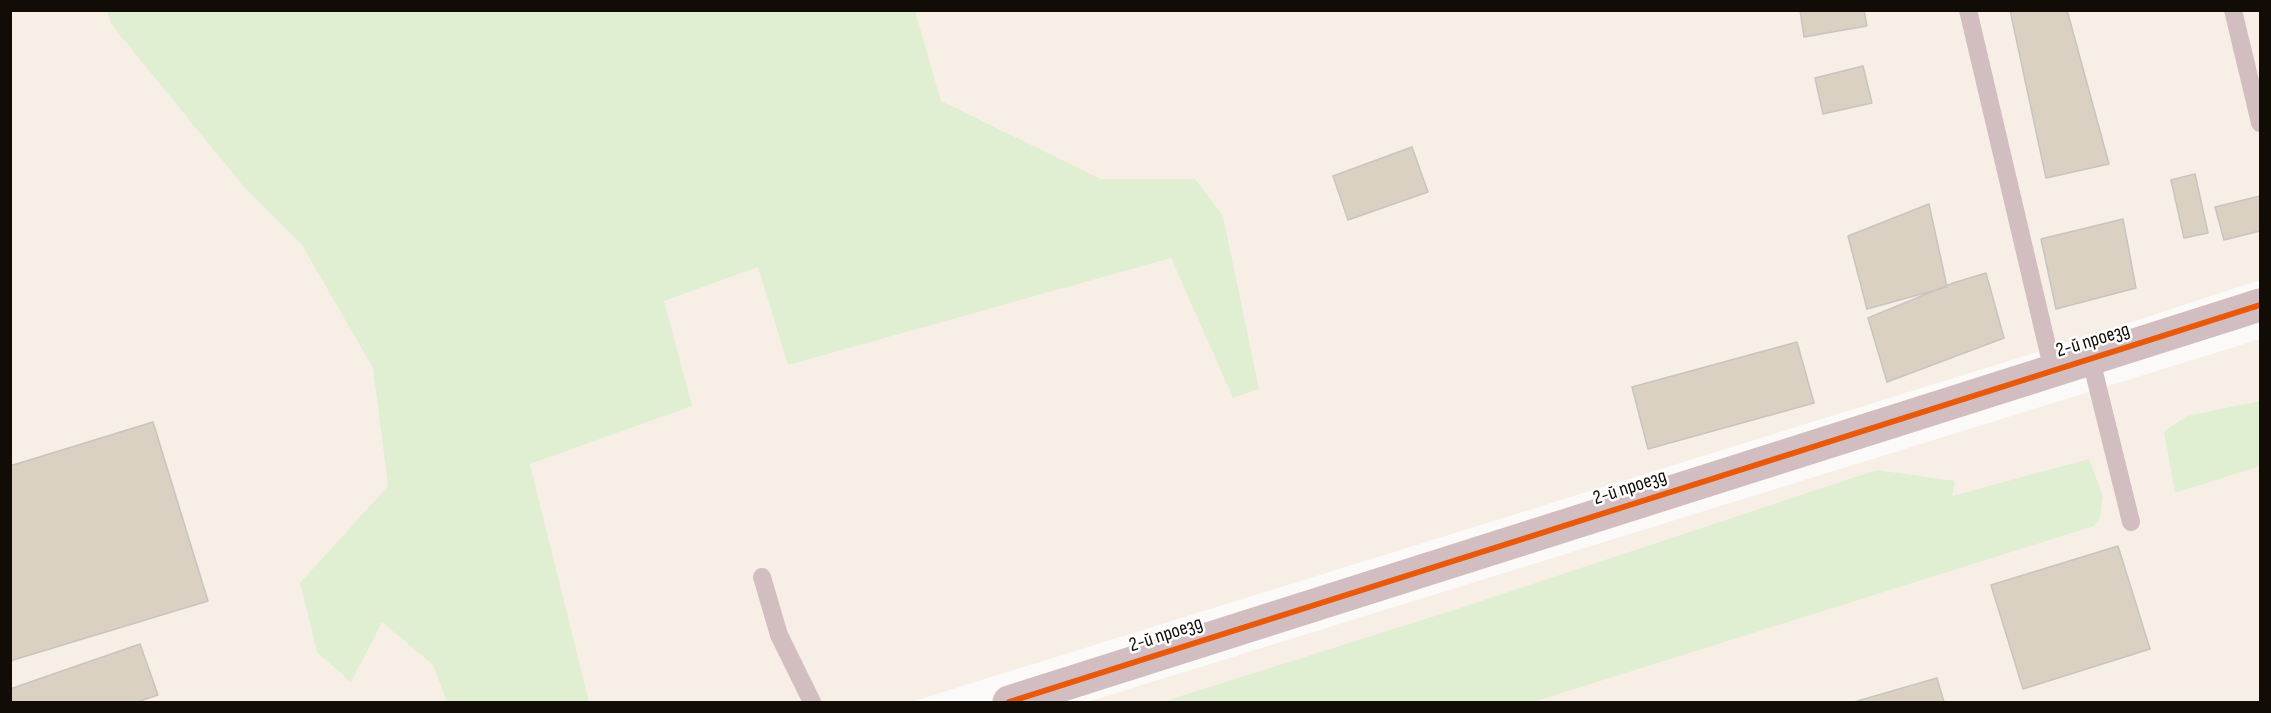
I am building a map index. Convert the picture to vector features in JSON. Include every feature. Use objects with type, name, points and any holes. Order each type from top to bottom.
[{"type":"street","name":"2-й проезд","points":[[1008,702],[2260,305]]},
{"type":"lane","points":[[1968,10],[2053,370]]},
{"type":"lane","points":[[2233,10],[2260,123]]},
{"type":"lane","points":[[2091,360],[2131,522]]},
{"type":"lane","points":[[762,577],[779,635],[812,702]]},
{"type":"shaded area","points":[[10,11],[2260,11],[2260,280],[2086,337],[911,702],[11,702]]},
{"type":"shaded area","points":[[2260,339],[2260,702],[1087,702]]},
{"type":"green space","points":[[107,11],[915,11],[941,101],[1101,179],[1195,179],[1223,216],[1259,389],[1233,398],[1171,258],[788,365],[758,267],[664,301],[692,406],[530,464],[589,702],[447,702],[433,665],[382,622],[351,682],[317,652],[300,583],[388,486],[373,368],[302,245],[244,187],[111,24]]},
{"type":"green space","points":[[2260,401],[2260,466],[2175,493],[2164,431],[2187,416]]},
{"type":"green space","points":[[2089,459],[2103,496],[2100,518],[2094,526],[1533,702],[1162,702],[1457,609],[1877,470],[1955,481],[1952,496]]},
{"type":"building","points":[[1800,10],[1864,10],[1867,26],[1804,37]]},
{"type":"building","points":[[2010,10],[2067,10],[2109,164],[2046,178]]},
{"type":"building","points":[[1863,66],[1872,103],[1823,114],[1815,78]]},
{"type":"building","points":[[1412,147],[1428,192],[1348,220],[1333,176]]},
{"type":"building","points":[[2195,174],[2208,233],[2184,238],[2171,180]]},
{"type":"building","points":[[2260,196],[2260,231],[2224,240],[2215,207]]},
{"type":"building","points":[[1929,204],[1947,287],[1867,309],[1848,236]]},
{"type":"building","points":[[2123,219],[2136,288],[2056,309],[2041,239]]},
{"type":"building","points":[[1986,273],[2004,338],[1887,382],[1868,318],[1953,283]]},
{"type":"building","points":[[1797,342],[1814,403],[1648,449],[1632,387]]},
{"type":"building","points":[[153,422],[208,601],[10,661],[10,466]]},
{"type":"building","points":[[2118,546],[2150,649],[2023,689],[1991,585]]},
{"type":"building","points":[[140,644],[158,695],[137,702],[10,702],[10,689]]},
{"type":"building","points":[[1937,678],[1944,702],[1854,702]]},
{"type":"cycle path","points":[[1009,702],[2260,305]]}]
